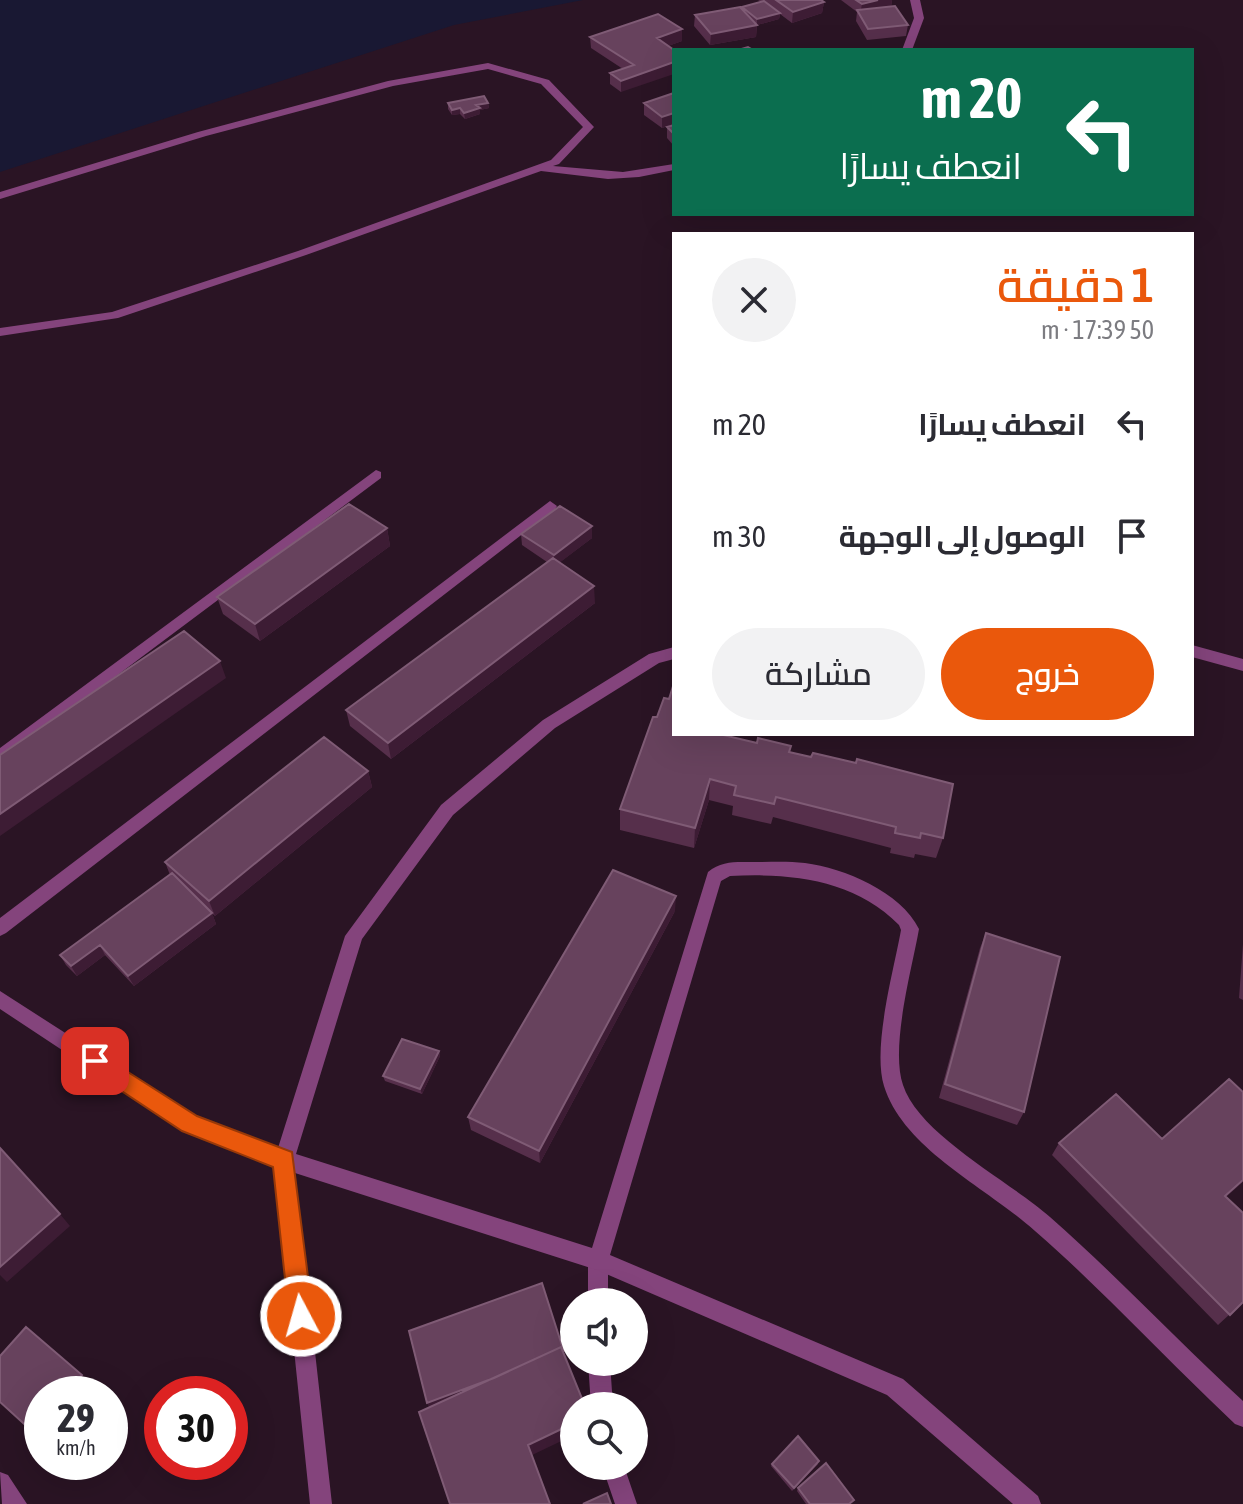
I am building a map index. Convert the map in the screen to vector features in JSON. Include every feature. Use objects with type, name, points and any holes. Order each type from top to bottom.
[{"type":"street","points":[[908,48],[919,18],[915,0]]},
{"type":"street","points":[[0,196],[202,134],[392,83],[488,66],[545,82],[589,127],[555,162],[302,253],[114,315],[0,332]]},
{"type":"street","points":[[540,167],[590,176],[639,177],[672,168]]},
{"type":"street","points":[[0,757],[376,475]]},
{"type":"street","points":[[0,928],[550,506]]},
{"type":"street","points":[[1194,652],[1243,665]]},
{"type":"street","points":[[321,1504],[284,1160],[354,936],[447,810],[549,724],[654,658],[672,654]]},
{"type":"street","points":[[598,1288],[598,1260],[714,877],[725,870],[785,868],[822,874],[883,902],[908,923],[910,929],[890,1055],[892,1083],[904,1109],[950,1152],[1039,1221],[1243,1416]]},
{"type":"street","points":[[0,999],[190,1124],[284,1160],[598,1260],[895,1387],[1030,1504]]},
{"type":"street","points":[[618,1480],[626,1504]]},
{"type":"street","points":[[0,1483],[16,1504]]},
{"type":"shaded area","points":[[0,0],[583,0],[454,25],[0,172]]},
{"type":"building","points":[[776,0],[821,0],[824,2],[793,12]]},
{"type":"building","points":[[856,0],[878,0],[862,4]]},
{"type":"building","points":[[764,1],[780,13],[757,19],[742,7]]},
{"type":"building","points":[[895,6],[908,25],[868,29],[857,10]]},
{"type":"building","points":[[740,7],[757,25],[711,34],[695,15]]},
{"type":"building","points":[[658,14],[682,29],[657,38],[672,49],[672,63],[621,81],[610,73],[634,65],[590,37]]},
{"type":"building","points":[[672,94],[672,114],[662,117],[644,103]]},
{"type":"building","points":[[484,96],[488,103],[476,105],[480,108],[464,113],[460,108],[452,110],[448,103]]},
{"type":"building","points":[[349,504],[387,528],[255,624],[217,597]]},
{"type":"building","points":[[560,506],[592,526],[554,555],[521,534]]},
{"type":"building","points":[[553,558],[594,586],[388,743],[346,710]]},
{"type":"building","points":[[184,631],[220,661],[0,814],[0,755]]},
{"type":"building","points":[[672,689],[672,736],[727,736],[757,743],[758,738],[791,746],[789,752],[811,757],[813,753],[856,763],[857,759],[953,784],[943,838],[921,833],[920,838],[895,833],[896,827],[776,797],[774,804],[734,795],[736,786],[710,779],[695,828],[620,809],[653,717],[657,717],[664,698],[669,699]]},
{"type":"building","points":[[324,737],[368,771],[209,901],[165,862]]},
{"type":"building","points":[[613,870],[676,896],[539,1151],[468,1117]]},
{"type":"building","points":[[172,873],[212,913],[128,976],[100,945],[71,966],[60,955]]},
{"type":"building","points":[[986,933],[1060,957],[1024,1112],[945,1084]]},
{"type":"building","points":[[402,1039],[439,1051],[420,1089],[383,1076]]},
{"type":"building","points":[[1229,1079],[1243,1092],[1243,1180],[1225,1196],[1243,1213],[1243,1302],[1230,1315],[1059,1143],[1116,1094],[1162,1139]]},
{"type":"building","points":[[0,1148],[60,1214],[0,1267]]},
{"type":"building","points":[[542,1283],[560,1347],[494,1378],[427,1403],[409,1331]]},
{"type":"building","points":[[26,1327],[82,1375],[24,1376],[24,1424],[0,1402],[0,1356]]},
{"type":"building","points":[[560,1347],[560,1376],[573,1376],[579,1392],[560,1392],[560,1430],[528,1445],[550,1504],[450,1504],[419,1412]]},
{"type":"building","points":[[798,1436],[819,1461],[794,1488],[772,1464]]},
{"type":"building","points":[[826,1463],[854,1500],[849,1504],[810,1504],[798,1488]]},
{"type":"building","points":[[607,1493],[611,1504],[583,1504]]},
{"type":"route","points":[[95,1061],[190,1124],[284,1160],[301,1316]]}]
